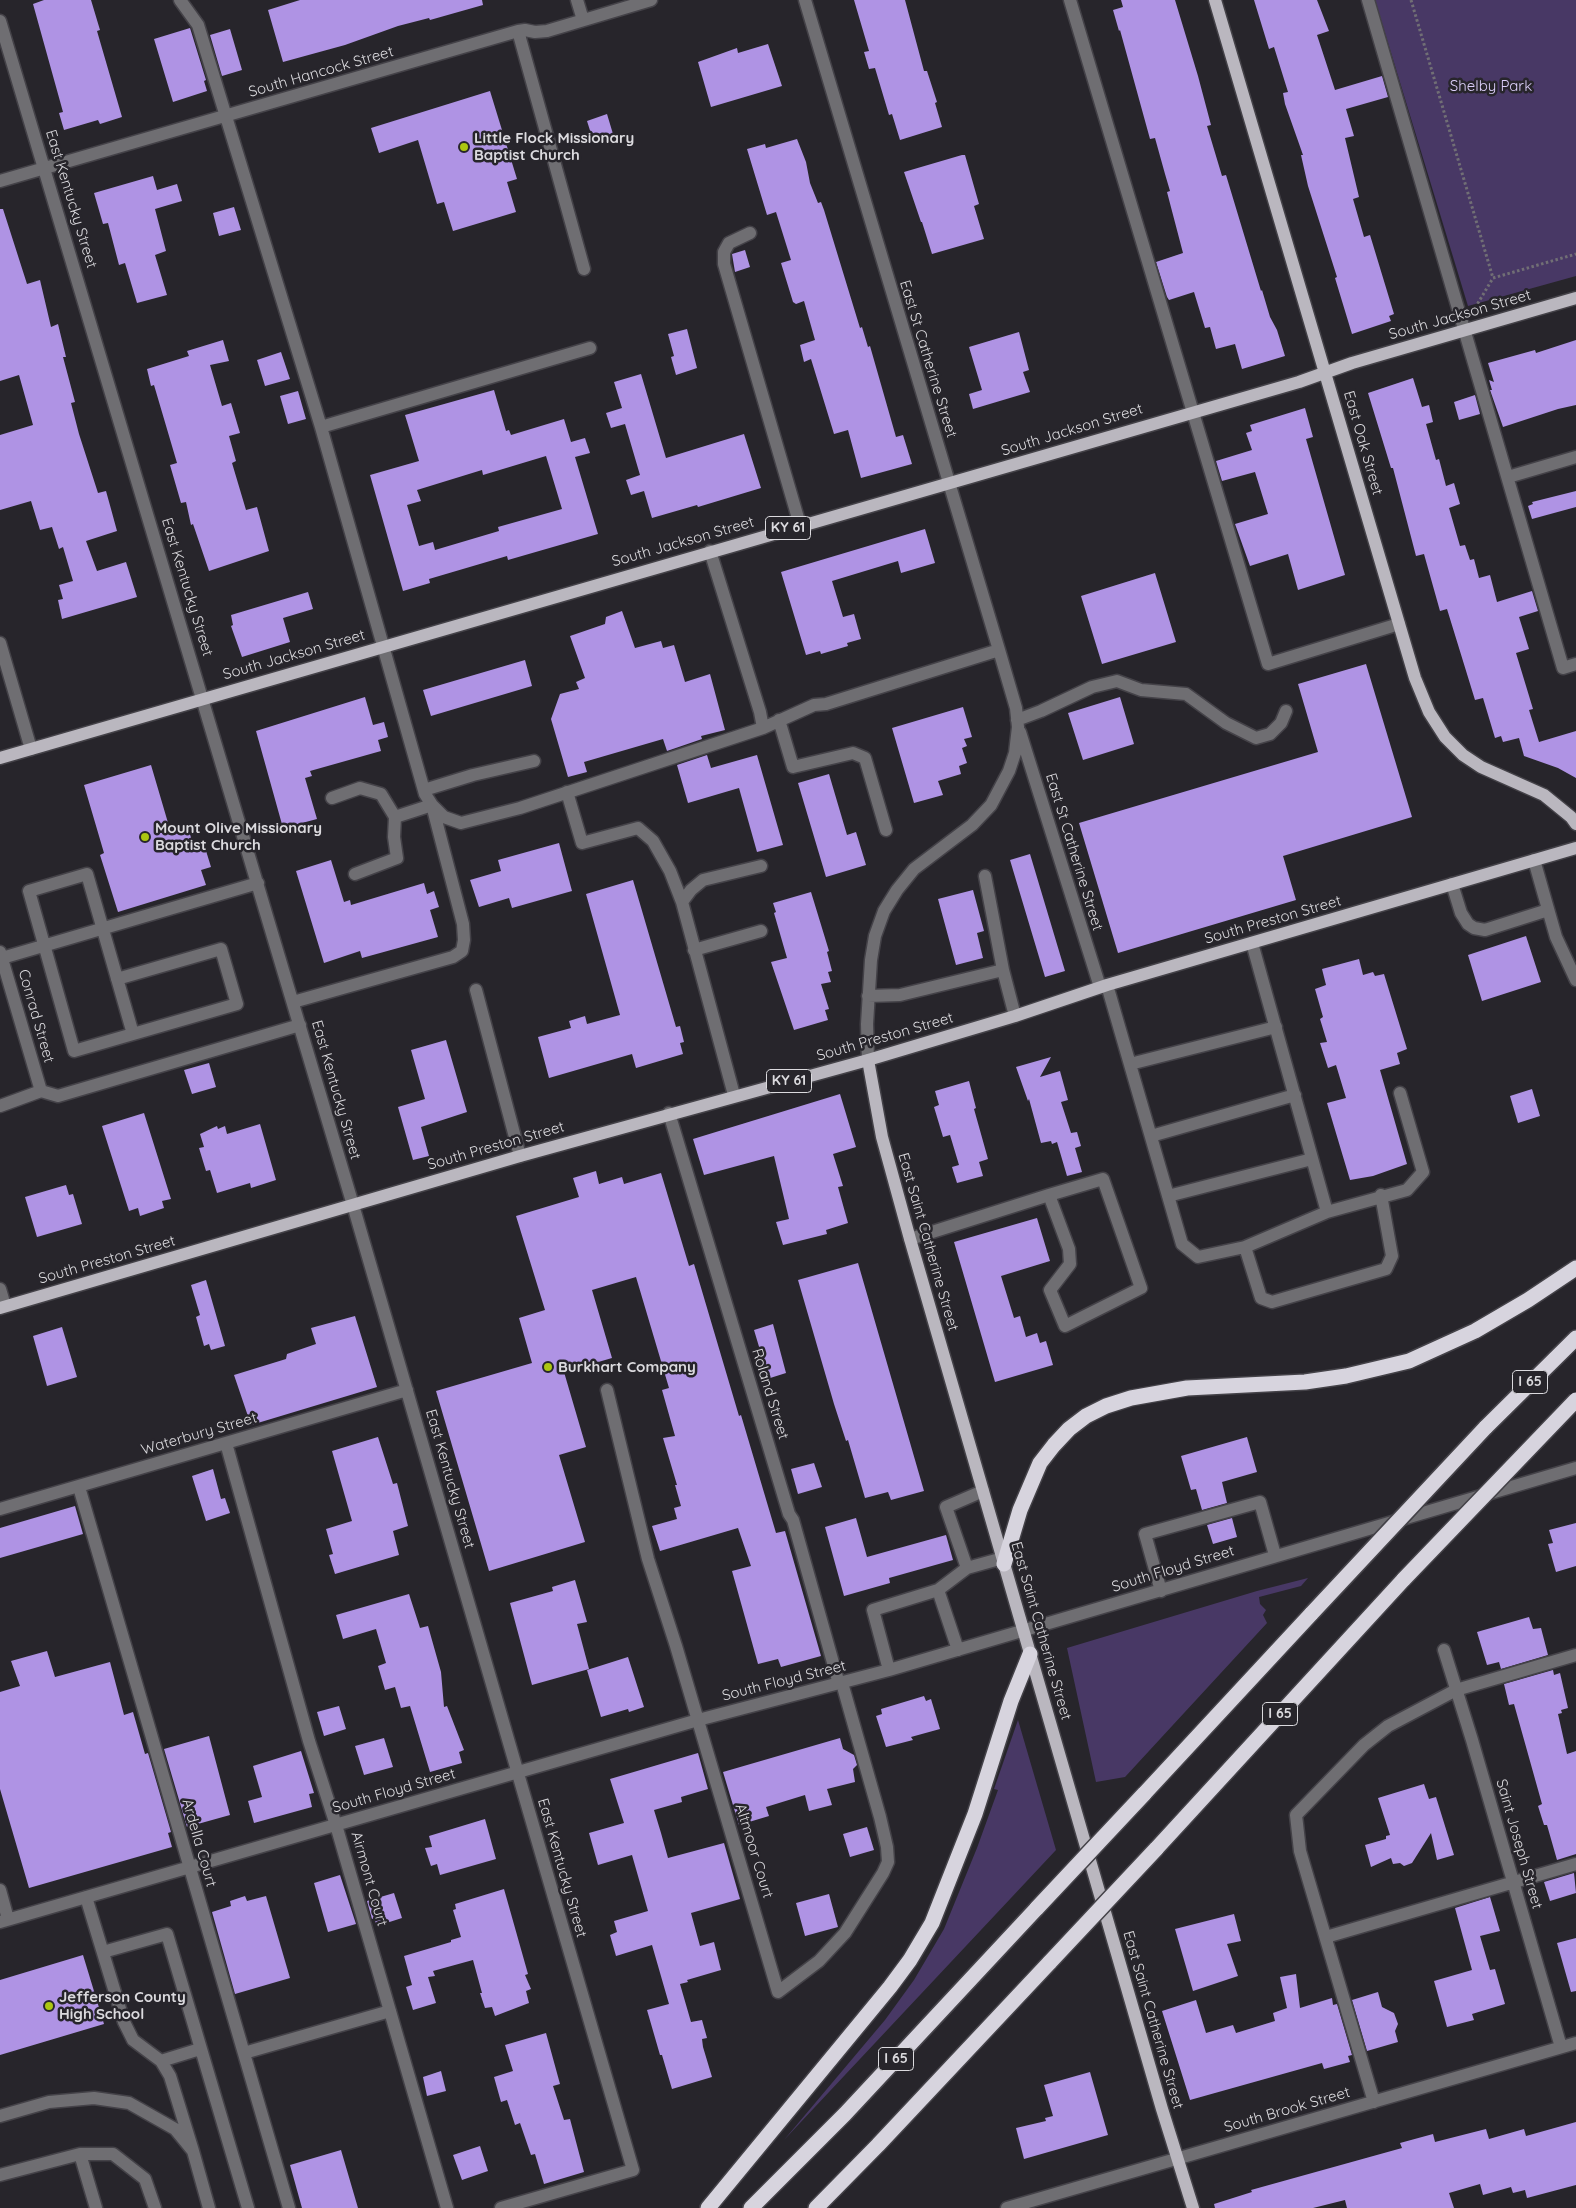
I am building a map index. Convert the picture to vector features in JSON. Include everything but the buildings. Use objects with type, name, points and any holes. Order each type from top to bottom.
[{"type":"highway","points":[[1004,1561],[1020,1510],[1040,1463],[1059,1440],[1086,1416],[1106,1406],[1131,1398],[1187,1388],[1305,1382],[1346,1376],[1409,1361],[1476,1331],[1576,1268]]},
{"type":"highway","name":"I 65","points":[[751,2208],[845,2114],[1485,1428],[1576,1338]]},
{"type":"highway","name":"I 65","points":[[816,2208],[878,2146],[1156,1849],[1404,1579],[1576,1400]]},
{"type":"highway","points":[[708,2208],[890,1987],[910,1960],[932,1923],[975,1814],[1011,1701],[1030,1654]]},
{"type":"main road","name":"East Oak Street","points":[[1214,0],[1415,678],[1428,712],[1445,737],[1463,755],[1481,767],[1544,795],[1571,817],[1576,824]]},
{"type":"main road","name":"South Jackson Street","points":[[0,758],[1192,412],[1576,298]]},
{"type":"main road","name":"South Preston Street","points":[[3,1307],[669,1113],[868,1060],[1015,1016],[1103,986],[1576,848]]},
{"type":"main road","name":"East Saint Catherine Street","points":[[868,1060],[882,1137],[910,1239],[1177,2159],[1193,2208]]},
{"type":"street","points":[[180,0],[198,25],[321,427],[424,790],[432,805],[463,924],[464,940],[462,951],[453,956],[293,1002]]},
{"type":"street","points":[[577,0],[582,20]]},
{"type":"street","name":"South Hancock Street","points":[[0,181],[518,31],[547,30],[652,0]]},
{"type":"street","name":"East St Catherine Street","points":[[805,0],[948,483],[1000,650],[1016,708],[1018,723],[1130,1064],[1182,1244],[1198,1257],[1245,1247]]},
{"type":"street","points":[[1070,0],[1268,664],[1399,624]]},
{"type":"street","points":[[1368,0],[1563,668],[1576,664]]},
{"type":"street","name":"East Kentucky Street","points":[[0,21],[300,1025],[633,2170],[501,2208]]},
{"type":"street","points":[[518,31],[584,269]]},
{"type":"street","points":[[750,233],[729,243],[724,252],[724,264],[800,525]]},
{"type":"street","points":[[321,427],[590,348]]},
{"type":"street","points":[[1508,478],[1576,457]]},
{"type":"street","points":[[710,551],[760,712],[763,728]]},
{"type":"street","points":[[0,642],[31,749]]},
{"type":"street","points":[[432,805],[444,817],[461,823],[520,808],[763,728],[814,705],[826,704],[1000,650]]},
{"type":"street","points":[[1018,723],[1092,687],[1117,682],[1141,690],[1186,694],[1226,723],[1256,738],[1270,734],[1281,723],[1286,711]]},
{"type":"street","points":[[778,720],[793,767],[853,752],[865,758],[886,830]]},
{"type":"street","name":"East St Catherine Street","points":[[868,1060],[868,996],[873,946],[890,901],[906,878],[921,863],[972,824],[991,804],[1003,786],[1015,753],[1018,723]]},
{"type":"street","points":[[424,790],[473,775],[534,761]]},
{"type":"street","points":[[332,798],[360,788],[381,794],[395,817],[394,838],[397,858],[355,874]]},
{"type":"street","points":[[567,792],[582,843],[638,828],[653,840],[670,871],[682,902],[734,1096]]},
{"type":"street","points":[[395,817],[432,805]]},
{"type":"street","points":[[1534,860],[1556,937],[1576,980]]},
{"type":"street","points":[[682,902],[691,890],[704,880],[761,866]]},
{"type":"street","points":[[118,979],[221,949],[237,1004],[133,1034],[74,1051],[30,892],[87,874],[133,1034]]},
{"type":"street","points":[[984,876],[1003,970],[1015,1016]]},
{"type":"street","points":[[1,954],[45,945],[258,883]]},
{"type":"street","points":[[1452,884],[1461,913],[1468,924],[1474,928],[1485,930],[1548,910]]},
{"type":"street","points":[[694,950],[761,931]]},
{"type":"street","points":[[1252,943],[1327,1212]]},
{"type":"street","name":"Conrad Street","points":[[1,954],[41,1091]]},
{"type":"street","points":[[868,996],[900,995],[1003,970]]},
{"type":"street","points":[[476,990],[520,1156]]},
{"type":"street","points":[[0,1106],[41,1091],[58,1096],[300,1025]]},
{"type":"street","points":[[1130,1064],[1276,1027]]},
{"type":"street","points":[[1381,1195],[1392,1256],[1386,1269],[1272,1302],[1261,1298],[1245,1247],[1327,1212],[1381,1195],[1408,1190],[1423,1172],[1400,1093]]},
{"type":"street","points":[[1151,1136],[1295,1095]]},
{"type":"street","name":"Roland Street","points":[[669,1113],[789,1514],[793,1520],[880,1817],[887,1847],[888,1862],[883,1873],[845,1933],[819,1961],[778,1992]]},
{"type":"street","points":[[1168,1196],[1312,1159]]},
{"type":"street","points":[[910,1239],[1049,1195],[1103,1178],[1141,1288],[1065,1326],[1050,1290],[1070,1264],[1070,1249],[1049,1195]]},
{"type":"street","points":[[0,1289],[3,1307]]},
{"type":"street","name":"Waterbury Street","points":[[0,1509],[407,1390]]},
{"type":"street","name":"Altmoor Court","points":[[607,1390],[648,1559],[698,1720],[778,1992]]},
{"type":"street","name":"Airmont Court","points":[[226,1443],[309,1741],[336,1825],[446,2208]]},
{"type":"street","name":"South Floyd Street","points":[[4,1921],[698,1720],[889,1670],[1576,1468]]},
{"type":"street","name":"Ardella Court","points":[[79,1487],[289,2208]]},
{"type":"street","points":[[967,1568],[946,1507],[983,1491]]},
{"type":"street","points":[[1161,1591],[1145,1534],[1260,1502],[1275,1555]]},
{"type":"street","points":[[889,1670],[873,1610],[938,1590],[967,1568],[1004,1561]]},
{"type":"street","points":[[938,1590],[958,1650]]},
{"type":"street","name":"Saint Joseph Street","points":[[1444,1650],[1561,2047]]},
{"type":"street","points":[[1374,2102],[1300,1851],[1296,1815],[1364,1745],[1382,1731],[1456,1690],[1576,1655]]},
{"type":"street","points":[[1326,1937],[1576,1864]]},
{"type":"street","points":[[0,1890],[4,1921]]},
{"type":"street","points":[[86,1897],[124,2022],[133,2040],[161,2061],[170,2076],[209,2208]]},
{"type":"street","points":[[103,1952],[167,1934],[248,2208]]},
{"type":"street","points":[[244,2053],[390,2012]]},
{"type":"street","name":"South Brook Street","points":[[1006,2208],[1576,2043]]},
{"type":"street","points":[[161,2061],[200,2049]]},
{"type":"street","points":[[0,2116],[49,2102],[94,2098],[129,2103],[175,2129],[193,2151]]},
{"type":"street","points":[[80,2154],[96,2208]]},
{"type":"street","points":[[0,2175],[80,2154],[113,2154],[145,2179],[155,2208]]},
{"type":"path","points":[[1411,0],[1492,278]]},
{"type":"path","points":[[1472,313],[1492,278],[1576,254]]},
{"type":"green space","name":"Shelby Park","points":[[1375,0],[1576,0],[1576,276],[1468,306]]},
{"type":"green space","points":[[1308,1578],[1301,1586],[1259,1597],[1260,1604],[1266,1610],[1263,1615],[1267,1623],[1125,1777],[1096,1782],[1067,1648],[1257,1591]]},
{"type":"green space","points":[[1018,1720],[1056,1850],[784,2140],[885,2020],[914,1980],[944,1929],[998,1790],[994,1789]]},
{"type":"place","name":"Little Flock Missionary Baptist Church","points":[[464,147]]},
{"type":"place","name":"Mount Olive Missionary Baptist Church","points":[[145,837]]},
{"type":"place","name":"Burkhart Company","points":[[548,1367]]},
{"type":"place","name":"Jefferson County High School","points":[[49,2006]]}]
